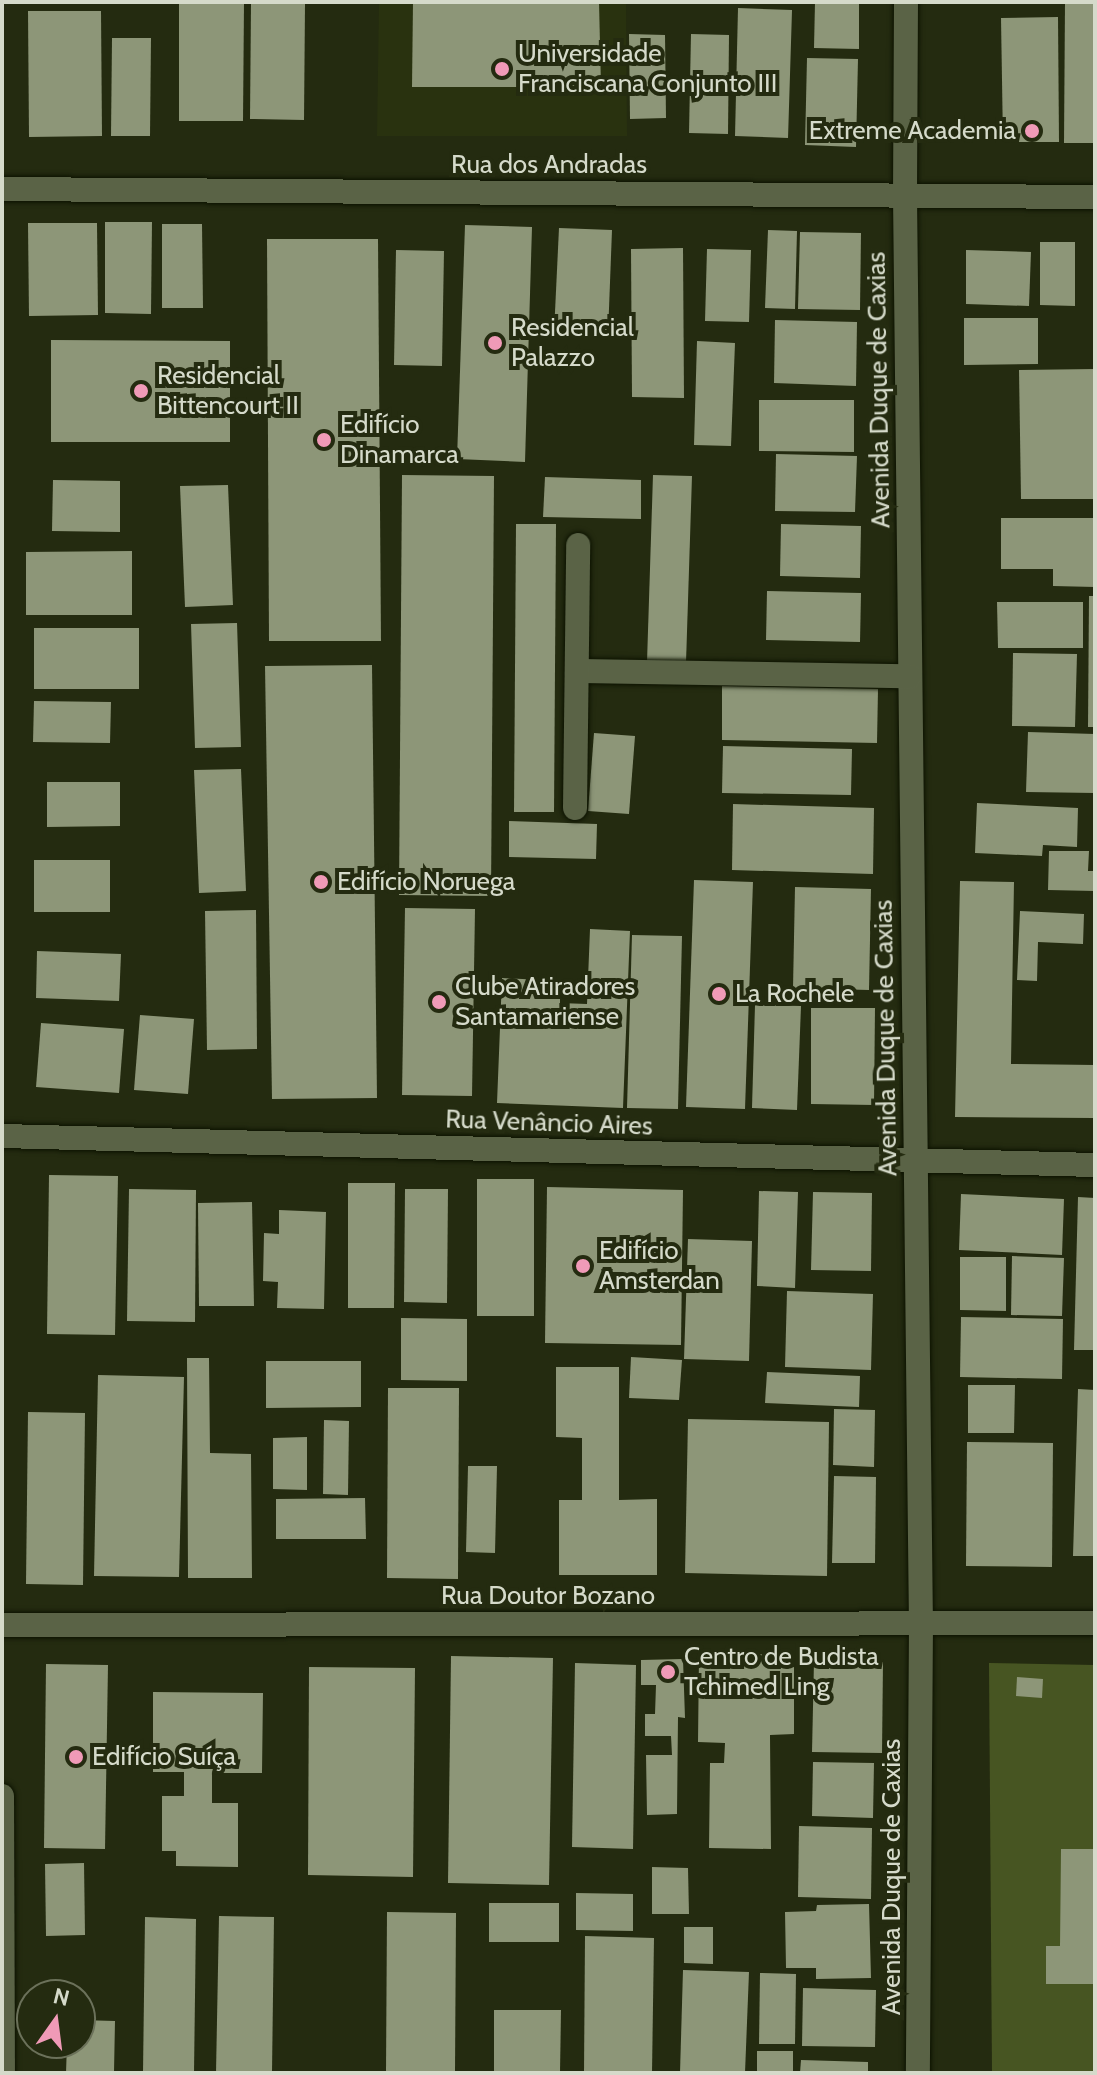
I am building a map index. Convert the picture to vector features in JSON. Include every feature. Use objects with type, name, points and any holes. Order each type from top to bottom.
[{"type":"street","name":"Avenida Duque de Caxias","points":[[906,2],[905,196],[921,1624],[918,2073]]},
{"type":"street","name":"Rua dos Andradas","points":[[2,189],[1095,197]]},
{"type":"street","points":[[575,808],[578,545]]},
{"type":"street","points":[[577,671],[910,676]]},
{"type":"street","name":"Rua Venâncio Aires","points":[[2,1136],[1095,1165]]},
{"type":"street","name":"Rua Doutor Bozano","points":[[2,1625],[1095,1623]]},
{"type":"street","points":[[2,1796],[3,2073]]},
{"type":"shaded area","name":"Universidade Franciscana Conjunto III","points":[[379,2],[626,2],[627,136],[377,136]]},
{"type":"shaded area","points":[[989,1663],[1095,1665],[1095,2073],[992,2073]]},
{"type":"building","points":[[179,2],[244,2],[243,121],[179,121]]},
{"type":"building","points":[[413,2],[599,2],[601,87],[412,87]]},
{"type":"building","points":[[815,2],[859,2],[859,49],[814,48]]},
{"type":"building","points":[[1065,2],[1095,2],[1095,143],[1064,143]]},
{"type":"building","points":[[251,4],[305,4],[304,120],[250,119]]},
{"type":"building","points":[[738,8],[792,10],[788,138],[735,136]]},
{"type":"building","points":[[28,11],[101,11],[102,136],[29,137]]},
{"type":"building","points":[[1058,17],[1059,142],[1003,142],[1001,18]]},
{"type":"building","points":[[629,34],[665,35],[666,118],[630,119]]},
{"type":"building","points":[[691,34],[729,35],[728,134],[689,133]]},
{"type":"building","points":[[112,38],[151,38],[150,136],[111,136]]},
{"type":"building","points":[[807,58],[858,59],[856,147],[805,145]]},
{"type":"building","points":[[105,222],[152,222],[151,314],[105,313]]},
{"type":"building","points":[[28,223],[97,223],[98,315],[29,316]]},
{"type":"building","points":[[162,224],[202,224],[203,308],[162,308]]},
{"type":"building","name":"Residencial Palazzo","points":[[465,225],[532,227],[525,462],[457,459]]},
{"type":"building","points":[[559,228],[612,230],[608,335],[554,333]]},
{"type":"building","points":[[768,230],[797,231],[795,309],[765,308]]},
{"type":"building","points":[[800,232],[861,233],[860,310],[798,309]]},
{"type":"building","name":"Edifício Dinamarca","points":[[267,239],[378,239],[381,641],[269,641]]},
{"type":"building","points":[[1040,242],[1075,242],[1075,306],[1040,305]]},
{"type":"building","points":[[683,248],[684,398],[632,397],[631,249]]},
{"type":"building","points":[[707,249],[751,250],[749,322],[705,321]]},
{"type":"building","points":[[396,250],[444,251],[442,366],[394,365]]},
{"type":"building","points":[[966,250],[1031,252],[1029,306],[966,304]]},
{"type":"building","points":[[964,318],[1038,318],[1038,364],[964,365]]},
{"type":"building","points":[[775,320],[857,322],[856,386],[774,383]]},
{"type":"building","name":"Residencial Bittencourt II","points":[[51,340],[230,341],[230,442],[51,442]]},
{"type":"building","points":[[697,341],[735,343],[731,446],[694,445]]},
{"type":"building","points":[[1095,369],[1095,499],[1021,499],[1019,370]]},
{"type":"building","points":[[759,400],[854,400],[854,452],[759,451]]},
{"type":"building","points":[[776,454],[857,456],[855,512],[775,511]]},
{"type":"building","points":[[402,475],[494,476],[491,896],[399,895]]},
{"type":"building","points":[[653,475],[692,476],[686,663],[647,662]]},
{"type":"building","points":[[545,477],[641,480],[641,519],[543,517]]},
{"type":"building","points":[[53,480],[120,481],[120,532],[52,531]]},
{"type":"building","points":[[228,485],[233,605],[185,607],[180,486]]},
{"type":"building","points":[[1001,518],[1095,518],[1095,587],[1053,586],[1053,569],[1001,569]]},
{"type":"building","points":[[516,524],[556,524],[554,812],[514,812]]},
{"type":"building","points":[[781,524],[861,526],[860,578],[780,576]]},
{"type":"building","points":[[132,551],[132,615],[26,615],[26,552]]},
{"type":"building","points":[[767,591],[861,593],[860,642],[766,640]]},
{"type":"building","points":[[1089,596],[1095,596],[1095,727],[1088,727]]},
{"type":"building","points":[[997,602],[1083,602],[1083,648],[998,648]]},
{"type":"building","points":[[237,623],[241,747],[195,748],[191,624]]},
{"type":"building","points":[[34,628],[139,628],[139,689],[34,689]]},
{"type":"building","points":[[1013,653],[1077,654],[1075,727],[1012,726]]},
{"type":"building","name":"Edifício Noruega","points":[[372,665],[377,1098],[272,1099],[265,666]]},
{"type":"building","points":[[722,686],[878,689],[877,743],[722,740]]},
{"type":"building","points":[[34,701],[111,702],[110,743],[33,742]]},
{"type":"building","points":[[1028,732],[1095,734],[1095,793],[1026,792]]},
{"type":"building","points":[[594,733],[635,736],[629,814],[588,811]]},
{"type":"building","points":[[723,746],[852,749],[851,795],[722,793]]},
{"type":"building","points":[[241,769],[246,891],[199,893],[194,770]]},
{"type":"building","points":[[47,782],[120,782],[120,826],[47,827]]},
{"type":"building","points":[[977,803],[1078,808],[1077,847],[1043,845],[1042,856],[975,853]]},
{"type":"building","points":[[733,804],[874,808],[873,874],[732,870]]},
{"type":"building","points":[[509,821],[597,824],[596,859],[509,857]]},
{"type":"building","points":[[1049,851],[1089,851],[1088,871],[1095,871],[1095,891],[1048,890]]},
{"type":"building","points":[[34,860],[110,860],[110,912],[34,912]]},
{"type":"building","name":"La Rochele","points":[[694,880],[753,882],[745,1109],[686,1107]]},
{"type":"building","points":[[960,881],[1014,882],[1011,1064],[1095,1065],[1095,1118],[955,1117]]},
{"type":"building","points":[[795,887],[871,889],[869,990],[793,988]]},
{"type":"building","name":"Clube Atiradores Santamariense","points":[[405,908],[475,909],[472,1096],[402,1095]]},
{"type":"building","points":[[256,910],[257,1049],[207,1050],[205,911]]},
{"type":"building","points":[[1020,911],[1084,914],[1083,944],[1038,942],[1037,981],[1017,980]]},
{"type":"building","points":[[590,929],[630,931],[623,1108],[497,1103],[502,978],[560,981],[560,1003],[587,1004]]},
{"type":"building","points":[[632,935],[682,936],[678,1109],[627,1108]]},
{"type":"building","points":[[37,951],[121,954],[119,1001],[36,998]]},
{"type":"building","points":[[755,1005],[801,1006],[797,1110],[752,1108]]},
{"type":"building","points":[[811,1008],[875,1008],[874,1105],[811,1104]]},
{"type":"building","points":[[140,1015],[194,1019],[188,1094],[134,1090]]},
{"type":"building","points":[[41,1023],[124,1029],[119,1093],[36,1087]]},
{"type":"building","points":[[49,1175],[118,1176],[115,1335],[47,1334]]},
{"type":"building","points":[[477,1179],[534,1179],[534,1316],[477,1316]]},
{"type":"building","points":[[348,1183],[395,1183],[394,1308],[348,1308]]},
{"type":"building","points":[[547,1187],[683,1190],[681,1345],[545,1343]]},
{"type":"building","points":[[129,1189],[196,1190],[195,1322],[127,1321]]},
{"type":"building","points":[[405,1189],[448,1189],[447,1303],[404,1302]]},
{"type":"building","points":[[759,1191],[798,1192],[795,1288],[757,1286]]},
{"type":"building","points":[[813,1192],[872,1193],[871,1271],[811,1270]]},
{"type":"building","points":[[961,1194],[1064,1199],[1062,1255],[959,1250]]},
{"type":"building","points":[[1078,1197],[1095,1198],[1095,1350],[1074,1350]]},
{"type":"building","points":[[252,1202],[254,1306],[199,1306],[198,1203]]},
{"type":"building","points":[[279,1210],[326,1212],[324,1309],[277,1308],[278,1282],[263,1281],[264,1233],[279,1234]]},
{"type":"building","points":[[688,1239],[752,1241],[749,1361],[684,1359]]},
{"type":"building","points":[[1012,1256],[1064,1258],[1062,1316],[1011,1315]]},
{"type":"building","points":[[960,1257],[1006,1257],[1006,1311],[960,1310]]},
{"type":"building","points":[[787,1291],[873,1294],[871,1370],[785,1367]]},
{"type":"building","points":[[961,1317],[1063,1319],[1062,1379],[960,1377]]},
{"type":"building","points":[[401,1318],[467,1319],[467,1381],[401,1380]]},
{"type":"building","points":[[631,1357],[682,1360],[679,1400],[629,1398]]},
{"type":"building","points":[[187,1358],[209,1358],[210,1453],[251,1454],[252,1578],[188,1578]]},
{"type":"building","points":[[266,1361],[361,1361],[361,1407],[266,1408]]},
{"type":"building","points":[[556,1367],[619,1367],[619,1500],[657,1499],[657,1575],[559,1575],[559,1500],[582,1500],[582,1438],[556,1437]]},
{"type":"building","points":[[767,1372],[860,1376],[859,1407],[765,1403]]},
{"type":"building","points":[[98,1375],[184,1377],[179,1577],[94,1576]]},
{"type":"building","points":[[968,1385],[1015,1385],[1014,1433],[968,1433]]},
{"type":"building","points":[[388,1388],[459,1388],[458,1579],[387,1578]]},
{"type":"building","points":[[1078,1389],[1095,1390],[1095,1556],[1073,1556]]},
{"type":"building","points":[[834,1409],[875,1410],[874,1467],[833,1465]]},
{"type":"building","points":[[28,1412],[85,1413],[83,1585],[26,1584]]},
{"type":"building","points":[[688,1419],[829,1422],[827,1576],[685,1573]]},
{"type":"building","points":[[324,1420],[349,1421],[348,1495],[323,1494]]},
{"type":"building","points":[[307,1437],[307,1490],[273,1489],[273,1438]]},
{"type":"building","points":[[967,1442],[1053,1443],[1052,1567],[966,1566]]},
{"type":"building","points":[[468,1466],[497,1466],[495,1553],[466,1552]]},
{"type":"building","points":[[834,1476],[876,1477],[875,1563],[832,1563]]},
{"type":"building","points":[[365,1498],[366,1539],[276,1539],[276,1499]]},
{"type":"building","points":[[699,1654],[794,1654],[794,1734],[770,1735],[771,1849],[709,1848],[710,1763],[724,1763],[725,1743],[698,1742]]},
{"type":"building","points":[[451,1656],[553,1658],[549,1885],[448,1883]]},
{"type":"building","points":[[683,1659],[685,1718],[678,1717],[677,1814],[647,1815],[646,1755],[672,1755],[671,1736],[645,1736],[645,1714],[655,1714],[656,1685],[641,1685],[641,1660]]},
{"type":"building","points":[[814,1661],[883,1662],[882,1753],[812,1752]]},
{"type":"building","points":[[575,1663],[636,1665],[633,1849],[572,1847]]},
{"type":"building","name":"Edifício Suíça","points":[[46,1664],[108,1665],[105,1849],[44,1848]]},
{"type":"building","points":[[309,1667],[415,1668],[413,1877],[308,1875]]},
{"type":"building","points":[[1017,1677],[1043,1679],[1042,1698],[1016,1696]]},
{"type":"building","points":[[153,1692],[263,1693],[262,1773],[212,1773],[212,1803],[238,1803],[238,1867],[176,1866],[176,1851],[162,1851],[162,1796],[184,1796],[184,1772],[153,1772]]},
{"type":"building","points":[[813,1762],[874,1763],[873,1818],[812,1816]]},
{"type":"building","points":[[799,1826],[872,1828],[871,1899],[798,1897]]},
{"type":"building","points":[[1061,1849],[1095,1849],[1095,1984],[1046,1984],[1046,1946],[1060,1946]]},
{"type":"building","points":[[84,1863],[85,1935],[46,1936],[45,1864]]},
{"type":"building","points":[[652,1867],[688,1868],[689,1914],[652,1914]]},
{"type":"building","points":[[576,1893],[633,1894],[633,1931],[576,1930]]},
{"type":"building","points":[[489,1903],[559,1903],[559,1942],[489,1942]]},
{"type":"building","points":[[869,1904],[871,1978],[816,1979],[816,1968],[786,1968],[785,1912],[816,1911],[817,1905]]},
{"type":"building","points":[[387,1912],[456,1913],[455,2073],[386,2073]]},
{"type":"building","points":[[219,1916],[274,1917],[272,2073],[216,2073]]},
{"type":"building","points":[[145,1917],[196,1919],[194,2073],[143,2073]]},
{"type":"building","points":[[684,1927],[713,1927],[713,1964],[684,1963]]},
{"type":"building","points":[[585,1936],[654,1938],[652,2073],[584,2073]]},
{"type":"building","points":[[683,1970],[749,1972],[745,2073],[680,2073]]},
{"type":"building","points":[[760,1973],[796,1974],[795,2044],[759,2044]]},
{"type":"building","points":[[803,1988],[876,1990],[875,2047],[802,2046]]},
{"type":"building","points":[[494,2010],[561,2010],[560,2073],[494,2073]]},
{"type":"building","points":[[96,2020],[115,2021],[114,2073],[66,2073],[66,2059],[96,2059]]},
{"type":"building","points":[[757,2051],[793,2051],[793,2073],[757,2073]]},
{"type":"building","points":[[801,2060],[868,2062],[868,2073],[800,2073]]},
{"type":"place","name":"Universidade Franciscana Conjunto III","points":[[502,69]]},
{"type":"place","name":"Extreme Academia","points":[[1032,131]]},
{"type":"place","name":"Residencial Palazzo","points":[[495,343]]},
{"type":"place","name":"Residencial Bittencourt II","points":[[141,391]]},
{"type":"place","name":"Edifício Dinamarca","points":[[324,440]]},
{"type":"place","name":"Edifício Noruega","points":[[321,882]]},
{"type":"place","name":"La Rochele","points":[[719,994]]},
{"type":"place","name":"Clube Atiradores Santamariense","points":[[439,1002]]},
{"type":"place","name":"Edifício Amsterdan","points":[[583,1266]]},
{"type":"place","name":"Centro de Budista Tchimed Ling","points":[[668,1672]]},
{"type":"place","name":"Edifício Suíça","points":[[76,1757]]}]
